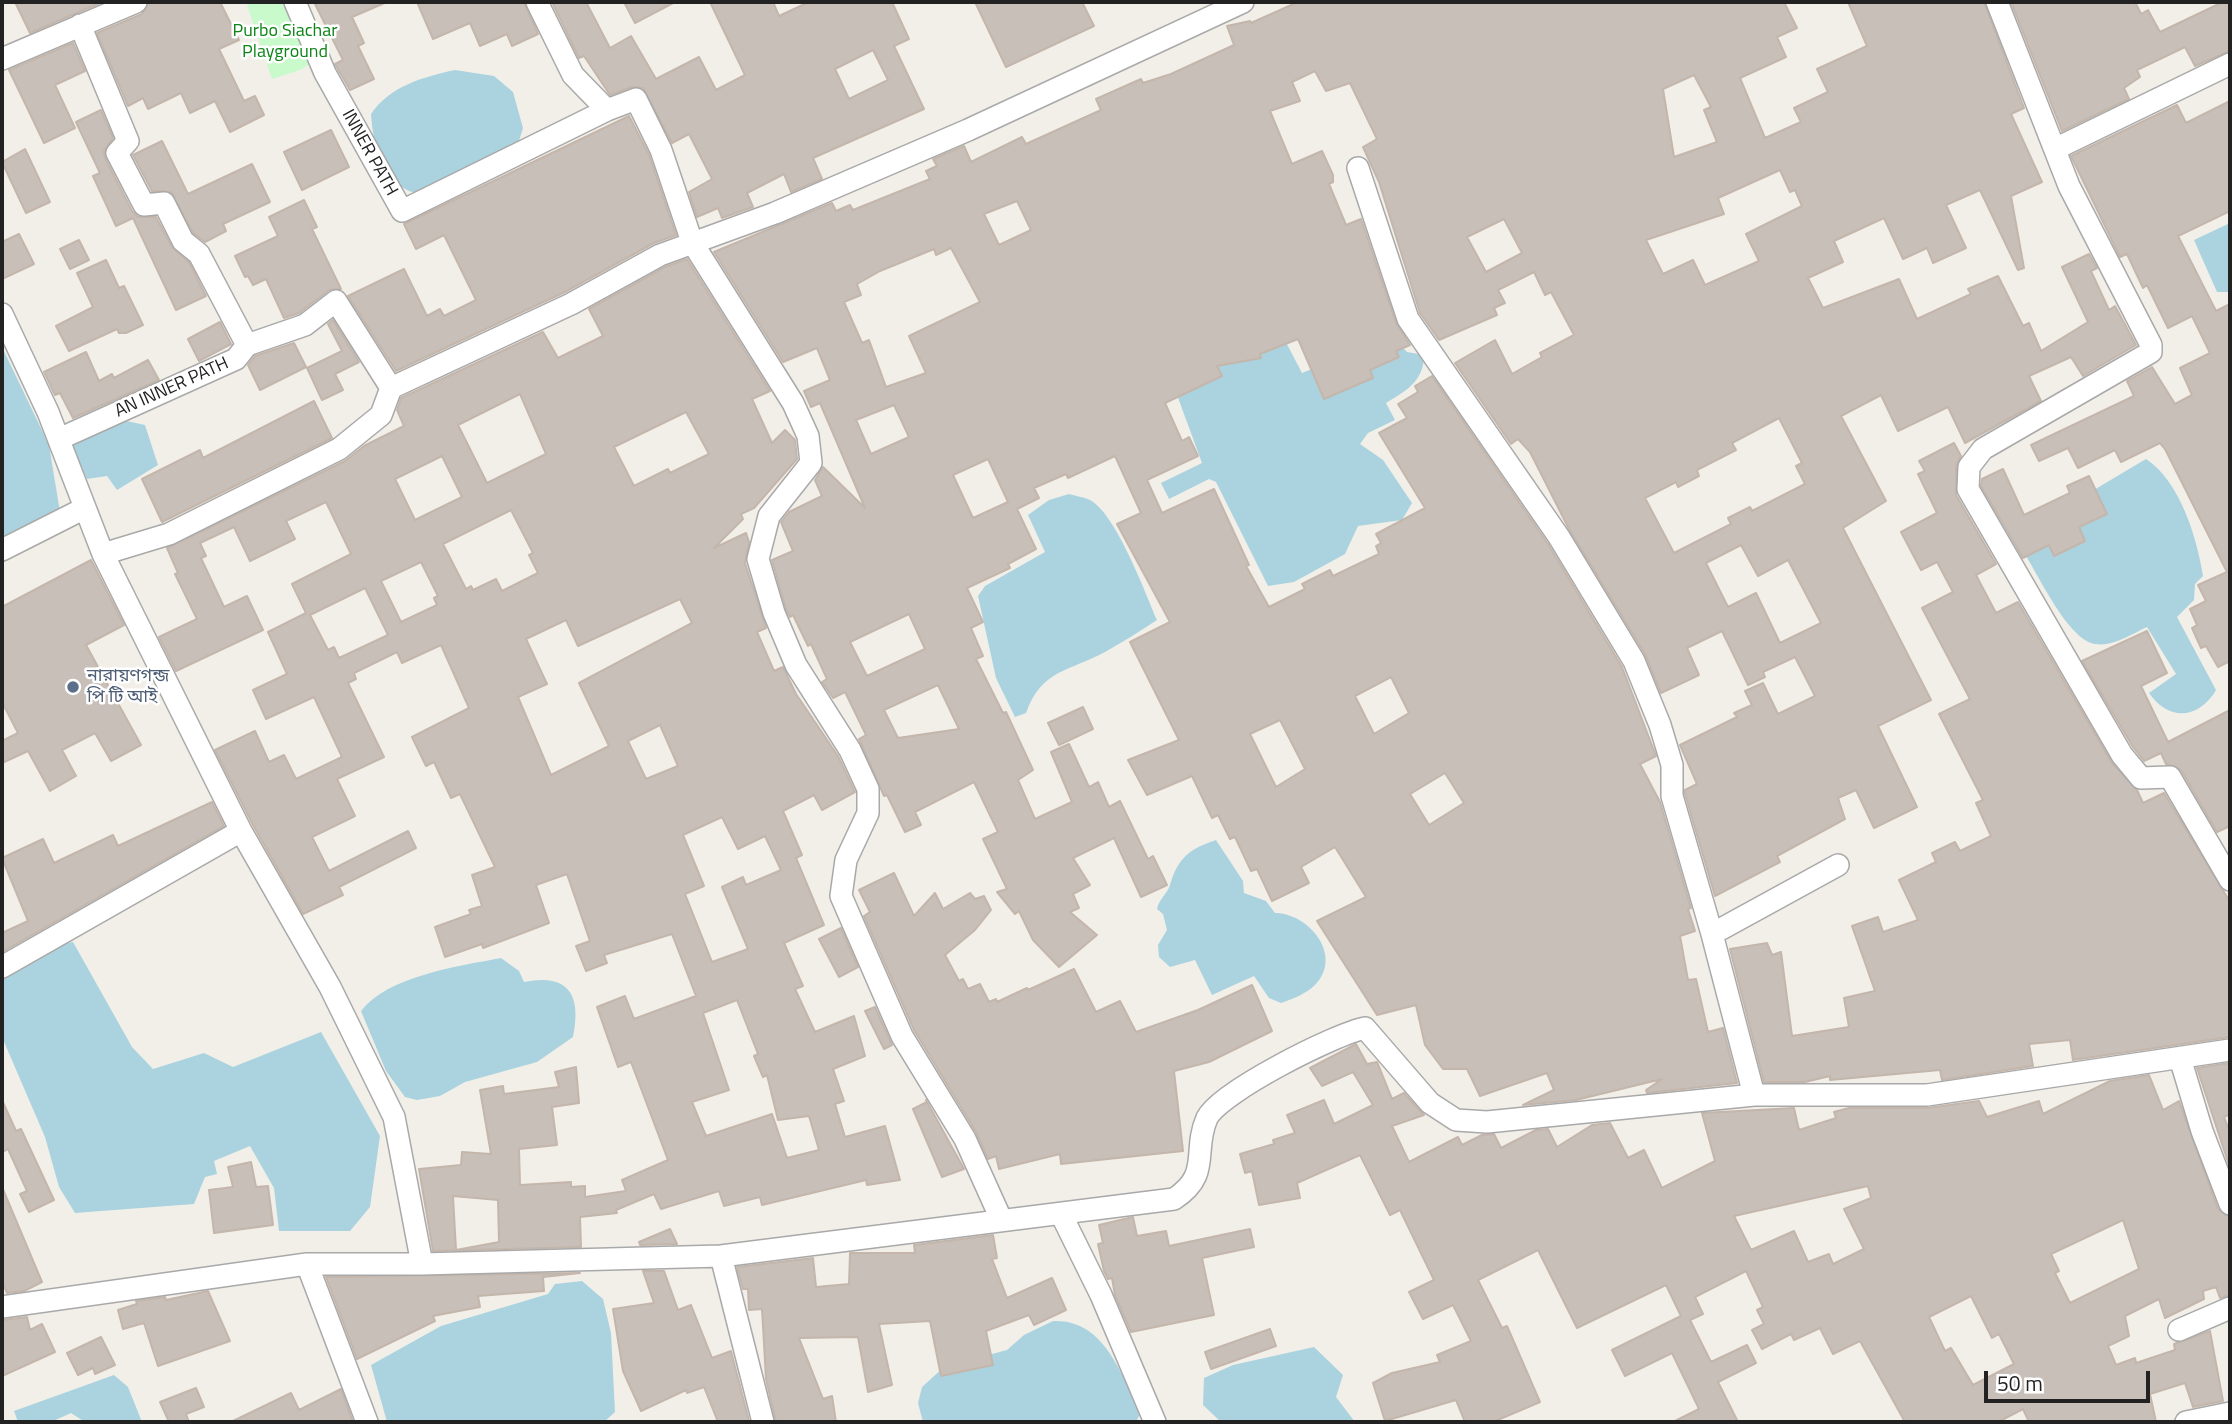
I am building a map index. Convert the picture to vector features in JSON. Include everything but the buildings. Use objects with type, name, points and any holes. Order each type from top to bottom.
[{"type":"street","points":[[2,59],[136,2]]},
{"type":"street","name":"INNER PATH","points":[[295,2],[325,73],[402,211],[607,110]]},
{"type":"street","points":[[537,2],[573,75],[607,110],[636,100],[661,150],[692,242],[793,403],[808,436],[811,463],[769,516],[758,559],[774,613],[796,665],[850,750],[868,789],[868,813],[846,860],[841,896],[902,1036],[965,1139],[1001,1219]]},
{"type":"street","points":[[103,554],[169,534],[339,449],[380,415],[391,388],[692,242],[775,213],[968,131],[1243,2]]},
{"type":"street","points":[[1997,2],[2075,196],[2151,345],[2151,352],[1983,449],[1969,467],[1968,489],[2122,755],[2141,778],[2170,777],[2230,880]]},
{"type":"street","points":[[80,25],[128,141],[117,153],[144,205],[164,203],[183,241],[199,254],[247,345]]},
{"type":"street","points":[[2055,149],[2230,64]]},
{"type":"street","points":[[1358,168],[1408,319],[1559,537],[1634,661],[1660,725],[1672,765],[1672,796],[1754,1095]]},
{"type":"street","name":"AN INNER PATH","points":[[59,439],[236,359],[247,345],[306,325],[336,301],[391,388]]},
{"type":"street","points":[[2,314],[59,439],[103,554],[241,831],[330,987],[394,1117],[422,1264]]},
{"type":"street","points":[[2,550],[85,508]]},
{"type":"street","points":[[2,967],[241,831]]},
{"type":"street","points":[[1712,934],[1838,865]]},
{"type":"street","points":[[2,1307],[307,1264],[422,1264],[721,1255],[1174,1199],[1191,1188],[1198,1169],[1207,1119],[1219,1103],[1266,1073],[1365,1028],[1430,1103],[1456,1120],[1487,1122],[1754,1095],[1927,1095],[2230,1049]]},
{"type":"street","points":[[2180,1058],[2202,1131],[2230,1204]]},
{"type":"street","points":[[1061,1213],[1101,1295],[1155,1422]]},
{"type":"street","points":[[721,1255],[763,1422]]},
{"type":"street","points":[[307,1264],[366,1422]]},
{"type":"street","points":[[2179,1330],[2230,1308]]},
{"type":"street","points":[[2186,1422],[2230,1413]]},
{"type":"green space","name":"Purbo Siachar Playground","points":[[254,2],[293,2],[319,58],[300,70],[272,79],[247,5]]},
{"type":"water","points":[[455,70],[494,76],[513,92],[523,128],[518,144],[416,193],[404,189],[387,173],[377,151],[371,114],[388,96],[408,84]]},
{"type":"water","points":[[2230,223],[2230,292],[2217,292],[2194,240]]},
{"type":"water","points":[[1277,325],[1302,373],[1392,336],[1407,352],[1424,355],[1417,378],[1407,389],[1386,403],[1395,420],[1368,433],[1360,444],[1383,460],[1412,503],[1402,520],[1358,526],[1345,554],[1294,582],[1268,586],[1216,482],[1209,479],[1169,499],[1161,483],[1202,463],[1173,384]]},
{"type":"water","points":[[2,347],[49,445],[60,512],[2,540]]},
{"type":"water","points":[[122,420],[145,425],[158,465],[117,490],[107,476],[87,479],[71,442]]},
{"type":"water","points":[[2146,459],[2168,481],[2185,512],[2203,576],[2195,584],[2194,600],[2177,617],[2216,690],[2201,707],[2184,713],[2166,709],[2149,693],[2176,674],[2147,627],[2109,644],[2095,644],[2085,640],[2064,619],[2023,551],[2077,500]]},
{"type":"water","points":[[1069,494],[1090,500],[1110,521],[1129,555],[1157,620],[1105,652],[1048,680],[1032,699],[1026,713],[1015,717],[996,678],[978,596],[985,586],[1045,552],[1028,515],[1049,500]]},
{"type":"water","points":[[1216,840],[1243,881],[1244,893],[1266,901],[1275,913],[1300,920],[1319,938],[1326,962],[1323,974],[1315,985],[1303,994],[1281,1003],[1269,998],[1254,976],[1212,995],[1195,960],[1170,967],[1159,957],[1158,945],[1167,930],[1163,914],[1157,909],[1159,902],[1169,888],[1181,861],[1192,851]]},
{"type":"water","points":[[73,942],[132,1047],[153,1069],[204,1053],[233,1067],[321,1032],[380,1136],[370,1207],[350,1231],[279,1231],[274,1188],[250,1146],[214,1161],[217,1174],[205,1177],[194,1204],[75,1213],[59,1187],[45,1137],[2,1037],[2,971],[42,948]]},
{"type":"water","points":[[501,958],[519,971],[524,982],[551,981],[568,990],[575,1009],[573,1037],[537,1062],[465,1082],[440,1096],[417,1100],[405,1097],[386,1071],[361,1011],[388,989],[406,981],[445,969]]},
{"type":"water","points":[[582,1281],[603,1299],[611,1333],[615,1412],[604,1422],[387,1422],[371,1365],[441,1326],[548,1294],[555,1284]]},
{"type":"water","points":[[1053,1321],[1071,1323],[1086,1329],[1109,1352],[1141,1412],[1136,1422],[923,1422],[918,1403],[922,1387],[944,1367],[1007,1350],[1024,1335]]},
{"type":"water","points":[[1314,1347],[1343,1375],[1336,1397],[1355,1422],[1221,1422],[1203,1405],[1204,1378],[1233,1365]]},
{"type":"water","points":[[114,1375],[128,1387],[142,1422],[85,1422],[71,1413],[51,1422],[18,1422],[14,1411]]},
{"type":"place","name":"নারায়ণগন্জ পি টি আই","points":[[73,687]]}]
